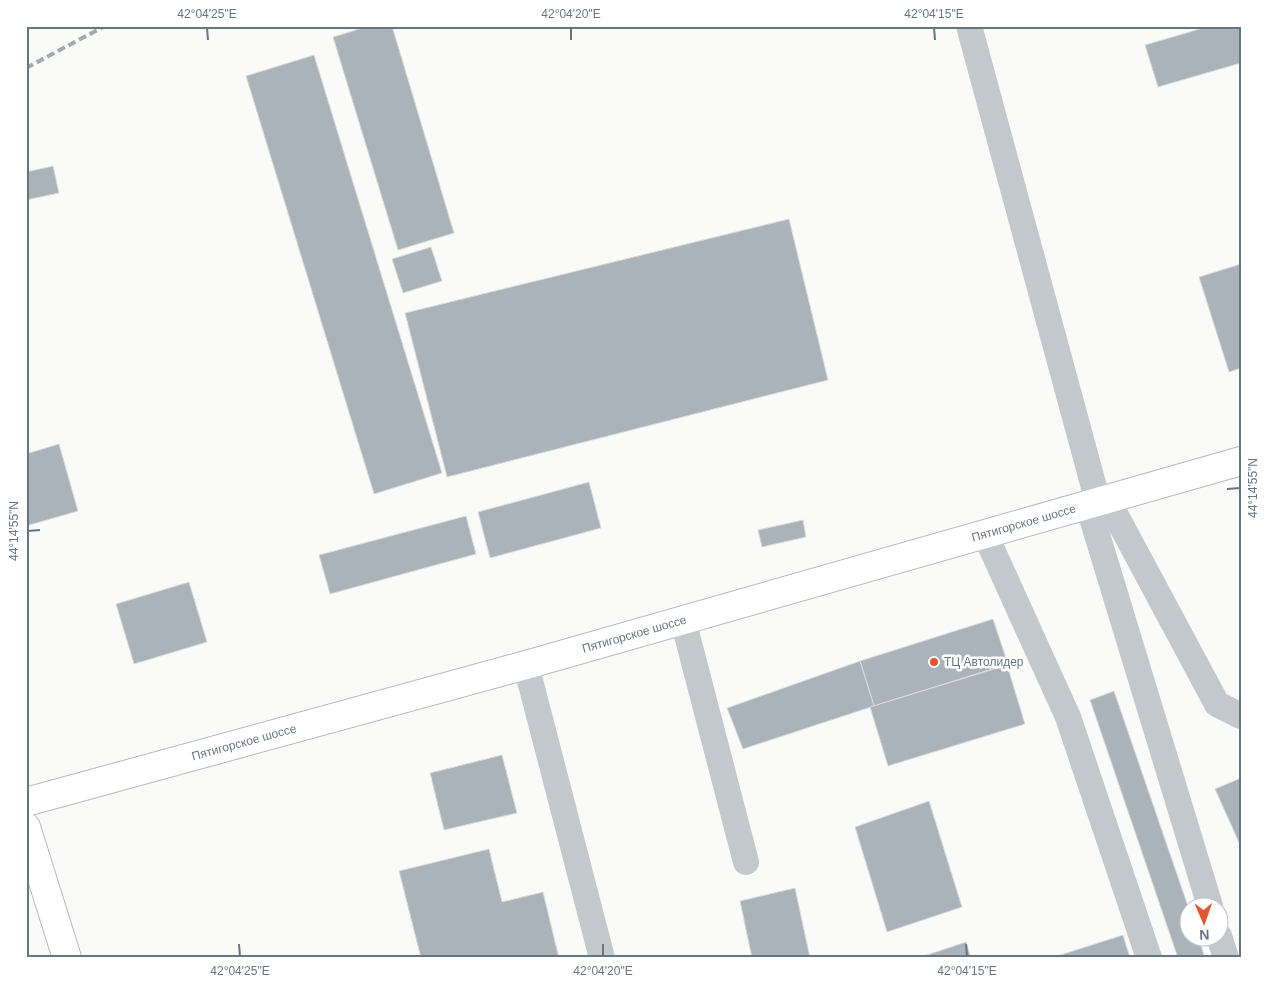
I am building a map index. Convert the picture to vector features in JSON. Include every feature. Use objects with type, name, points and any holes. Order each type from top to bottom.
[{"type":"main road","name":"Пятигорское шоссе","points":[[26,802],[526,665],[1241,461]]},
{"type":"main road","points":[[26,827],[67,958]]},
{"type":"lane","points":[[968,26],[1207,896]]},
{"type":"lane","points":[[1098,502],[1217,704],[1241,716]]},
{"type":"lane","points":[[985,534],[1068,717],[1149,958]]},
{"type":"lane","points":[[683,620],[746,862]]},
{"type":"lane","points":[[526,665],[602,958]]},
{"type":"lane","points":[[1222,946],[1226,958]]},
{"type":"building","points":[[369,26],[392,26],[454,233],[398,250],[333,37]]},
{"type":"building","points":[[1210,26],[1241,26],[1241,63],[1158,87],[1145,45]]},
{"type":"building","points":[[314,55],[442,473],[374,494],[246,76]]},
{"type":"building","points":[[53,166],[59,193],[26,200],[26,172]]},
{"type":"building","points":[[789,219],[828,380],[447,477],[405,313]]},
{"type":"building","points":[[431,247],[442,281],[403,293],[392,259]]},
{"type":"building","points":[[1241,264],[1241,368],[1229,372],[1199,277]]},
{"type":"building","points":[[59,444],[78,511],[26,526],[26,454]]},
{"type":"building","points":[[589,482],[601,528],[490,558],[478,512]]},
{"type":"building","points":[[466,516],[476,554],[330,594],[319,555]]},
{"type":"building","points":[[803,520],[806,537],[762,547],[758,530]]},
{"type":"building","points":[[189,582],[207,642],[134,664],[116,604]]},
{"type":"building","name":"ТЦ Автолидер","points":[[993,619],[1008,664],[874,706],[860,661]]},
{"type":"building","points":[[860,661],[874,706],[743,749],[727,708]]},
{"type":"building","points":[[1007,665],[1025,724],[888,766],[870,707]]},
{"type":"building","points":[[1114,691],[1184,896],[1180,896],[1180,946],[1201,946],[1205,958],[1178,958],[1090,700]]},
{"type":"building","points":[[502,755],[517,813],[444,830],[430,773]]},
{"type":"building","points":[[1241,778],[1241,847],[1215,789]]},
{"type":"building","points":[[929,801],[962,907],[887,932],[855,827]]},
{"type":"building","points":[[489,849],[502,902],[543,892],[559,958],[421,958],[399,871]]},
{"type":"building","points":[[795,888],[810,958],[752,958],[740,901]]},
{"type":"building","points":[[1123,935],[1130,958],[1051,958]]},
{"type":"building","points":[[966,942],[971,958],[918,958]]},
{"type":"railway","points":[[26,68],[105,26]]},
{"type":"place","name":"ТЦ Автолидер","points":[[934,662]]}]
